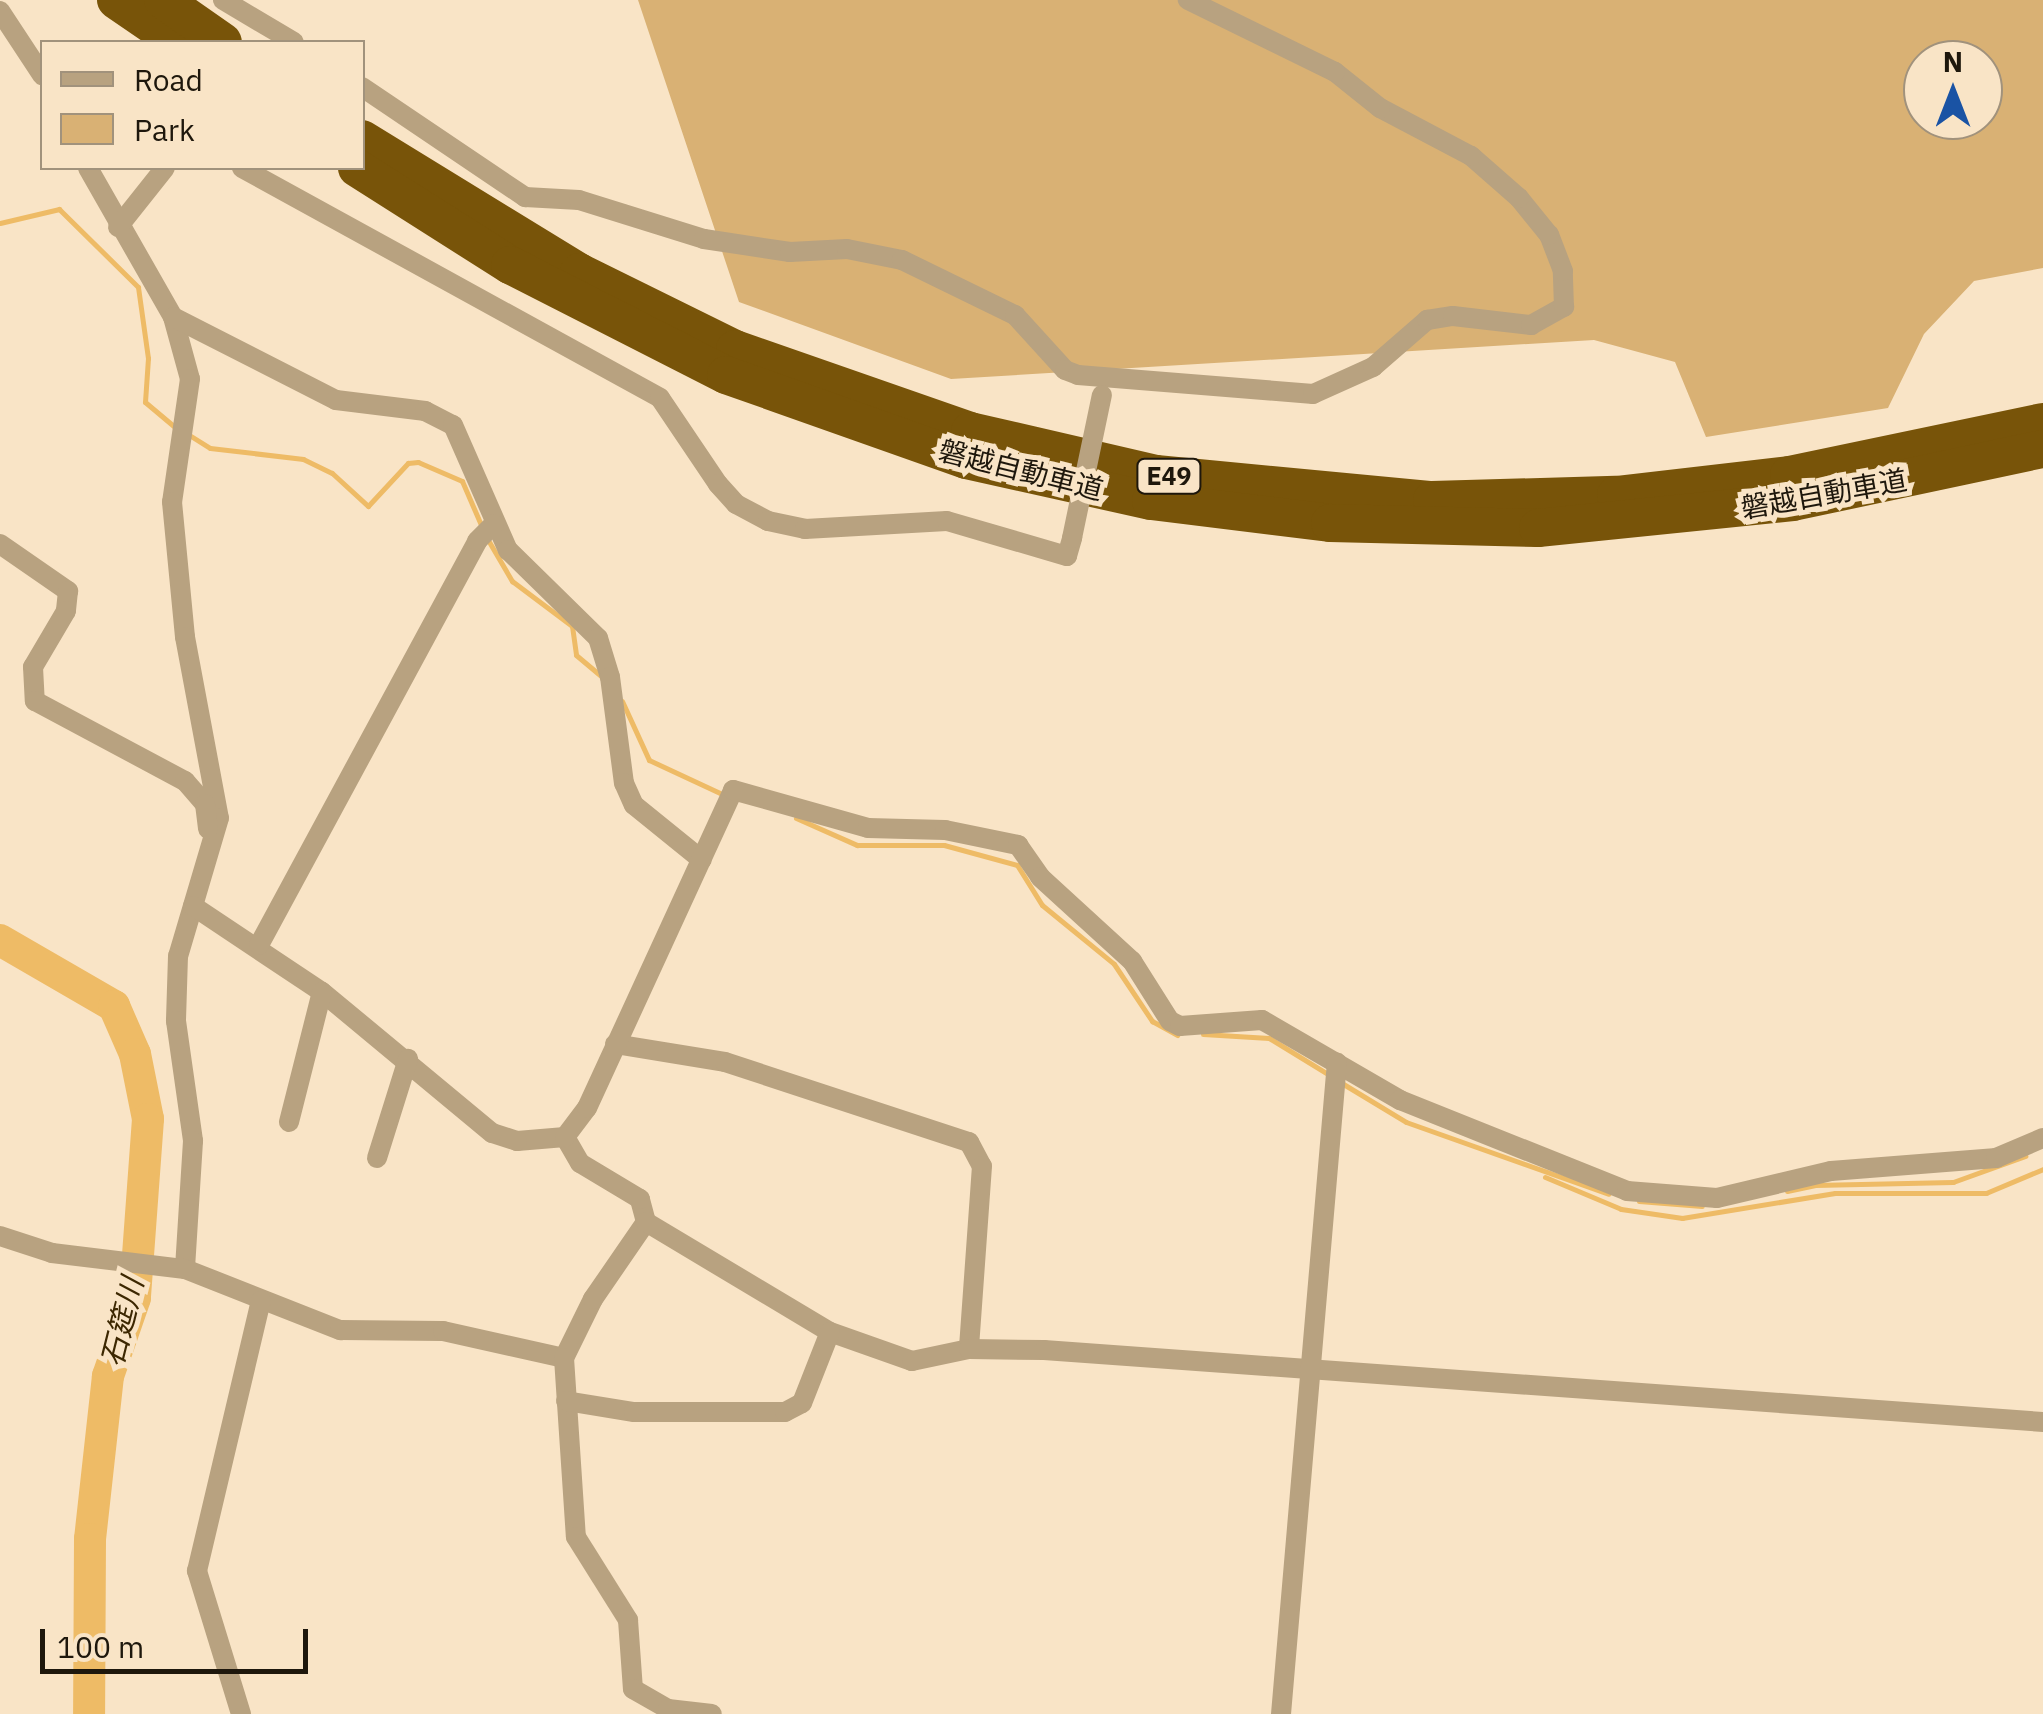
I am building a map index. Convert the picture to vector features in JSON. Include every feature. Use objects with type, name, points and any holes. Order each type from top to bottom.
[{"type":"highway","points":[[116,0],[174,40]]},
{"type":"highway","points":[[162,0],[220,40]]},
{"type":"highway","name":"磐越自動車道","points":[[365,140],[578,272],[735,349],[970,431],[1156,474],[1432,500],[1616,496],[1788,475],[2043,422]]},
{"type":"highway","name":"磐越自動車道","points":[[360,170],[526,273],[726,375],[966,460],[1151,501],[1330,523],[1538,528],[1679,518],[1906,481],[2043,449]]},
{"type":"highway","points":[[1906,481],[2043,466]]},
{"type":"street","points":[[223,0],[291,40]]},
{"type":"street","points":[[365,89],[524,197],[579,200],[704,239],[790,252],[847,249],[902,260],[1016,314],[1065,370],[1103,387],[1313,394],[1373,367],[1427,320],[1453,316],[1531,325],[1555,317],[1568,296],[1549,236],[1519,198],[1471,156],[1380,108],[1336,72],[1188,0]]},
{"type":"street","points":[[0,12],[40,73]]},
{"type":"street","points":[[89,170],[118,227],[173,317],[190,379],[172,502],[185,637],[216,782],[214,844],[178,956],[176,1021],[192,1142],[176,1270]]},
{"type":"street","points":[[118,227],[164,170]]},
{"type":"street","points":[[246,170],[646,389],[667,406],[736,504],[768,521],[815,529],[947,521],[1067,556],[1103,387]]},
{"type":"street","points":[[173,317],[336,400],[392,404],[446,420],[466,445],[494,524],[522,569],[584,618],[598,638],[610,677],[624,783],[634,805],[702,860]]},
{"type":"street","points":[[259,945],[477,541],[494,524]]},
{"type":"street","points":[[0,544],[68,592],[66,611],[32,667],[35,702],[184,781],[205,804],[214,844]]},
{"type":"street","points":[[564,1137],[587,1108],[732,790],[868,828],[945,830],[1018,845],[1040,877],[1132,960],[1170,1021],[1180,1026],[1262,1020],[1448,1122],[1586,1178],[1668,1199],[1717,1198],[1831,1171],[1952,1166],[1996,1158],[2043,1138]]},
{"type":"street","points":[[192,906],[259,945],[322,992],[408,1059],[499,1138],[564,1137]]},
{"type":"street","points":[[289,1122],[322,992]]},
{"type":"street","points":[[615,1044],[725,1062],[968,1142],[982,1166],[969,1349]]},
{"type":"street","points":[[377,1158],[408,1059]]},
{"type":"street","points":[[1281,1714],[1336,1062]]},
{"type":"street","points":[[564,1137],[580,1162],[640,1198],[646,1222],[830,1332],[912,1361],[969,1349],[2043,1422]]},
{"type":"street","points":[[646,1222],[592,1299],[564,1358],[576,1537],[628,1620],[632,1685],[652,1708],[712,1714]]},
{"type":"street","points":[[0,1236],[81,1258],[176,1270],[340,1330],[444,1331],[564,1358]]},
{"type":"street","points":[[241,1714],[197,1570],[260,1300]]},
{"type":"street","points":[[566,1402],[634,1412],[785,1412],[802,1403],[830,1332]]},
{"type":"green space","points":[[638,0],[2043,0],[2043,268],[1974,281],[1924,334],[1888,408],[1706,437],[1675,362],[1594,340],[951,379],[739,302]]},
{"type":"waterway","points":[[0,223],[59,209],[138,287],[148,358],[145,402],[176,428]]},
{"type":"waterway","points":[[186,433],[210,448],[303,459],[332,473],[368,506],[408,463],[418,462],[462,481],[481,525]]},
{"type":"waterway","points":[[488,540],[512,581],[572,626],[576,655],[603,678]]},
{"type":"waterway","points":[[622,701],[649,760],[724,795]]},
{"type":"waterway","points":[[796,818],[857,845],[944,845],[1017,865],[1042,905],[1114,964],[1152,1021],[1177,1035]]},
{"type":"waterway","name":"石筵川","points":[[0,940],[114,1006],[135,1054],[148,1119],[135,1298],[108,1376],[90,1539],[89,1714]]},
{"type":"waterway","points":[[1203,1034],[1269,1038],[1331,1076]]},
{"type":"waterway","points":[[1340,1082],[1406,1122],[1609,1194]]},
{"type":"waterway","points":[[1787,1191],[1815,1185],[1953,1182],[2025,1156]]},
{"type":"waterway","points":[[1545,1177],[1621,1209],[1682,1218],[1835,1193],[1986,1193],[2043,1169]]},
{"type":"waterway","points":[[1639,1201],[1702,1206]]}]
